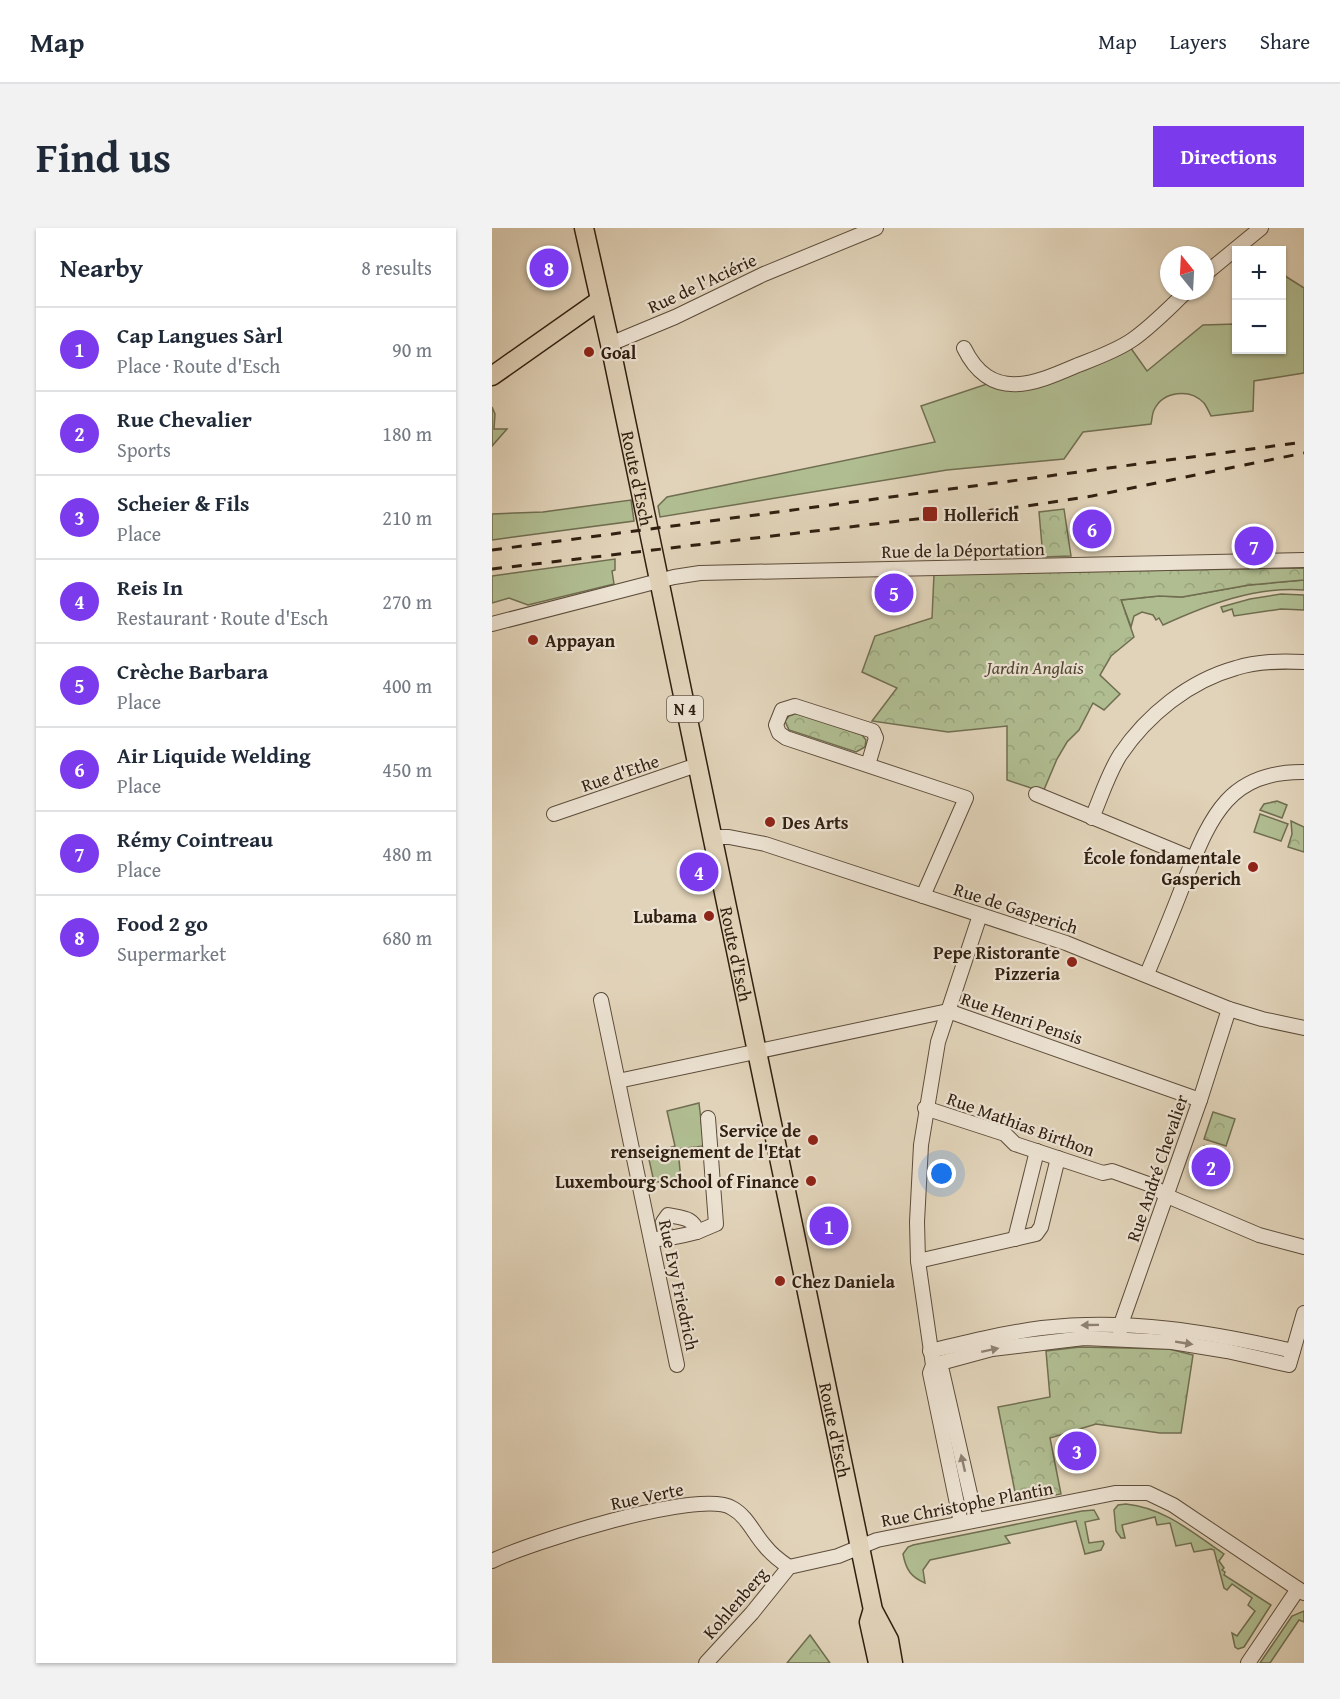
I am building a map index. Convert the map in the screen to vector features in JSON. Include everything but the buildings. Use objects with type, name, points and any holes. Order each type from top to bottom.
[{"type":"main road","name":"Route d'Esch","points":[[584,228],[873,1610],[889,1640],[893,1663]]},
{"type":"main road","points":[[492,376],[600,300]]},
{"type":"main road","name":"Route d'Esch","points":[[873,1610],[869,1622],[878,1663]]},
{"type":"street","name":"Rue de l'Aciérie","points":[[610,344],[764,274],[876,228]]},
{"type":"street","points":[[1214,267],[1261,228]]},
{"type":"street","points":[[964,348],[975,365],[988,377],[1007,384],[1034,383],[1130,342],[1178,300]]},
{"type":"street","name":"Rue de la Déportation","points":[[492,624],[659,580],[689,574],[725,571],[848,571],[1304,560]]},
{"type":"street","points":[[1092,818],[1119,757],[1152,718],[1184,691],[1208,678],[1236,668],[1273,661],[1304,662]]},
{"type":"street","points":[[868,765],[876,738],[873,731],[795,706],[782,710],[776,725],[779,733],[786,738],[966,798],[923,896]]},
{"type":"street","name":"Rue d'Ethe","points":[[554,814],[697,765]]},
{"type":"street","points":[[1147,974],[1207,826],[1227,800],[1243,787],[1265,776],[1304,772]]},
{"type":"street","points":[[1035,794],[1194,859]]},
{"type":"street","name":"Rue de Gasperich","points":[[712,837],[752,840],[1066,943],[1229,1009],[1304,1028]]},
{"type":"street","points":[[961,1523],[930,1372],[933,1365],[918,1261],[918,1183],[926,1108],[938,1042],[980,915]]},
{"type":"street","name":"Rue Evy Friedrich","points":[[601,1000],[677,1365]]},
{"type":"street","name":"Rue André Chevalier","points":[[1120,1331],[1229,1009]]},
{"type":"street","name":"Rue Henri Pensis","points":[[618,1080],[948,1011],[1200,1100]]},
{"type":"street","name":"Rue Mathias Birthon","points":[[926,1108],[1005,1134],[1015,1144],[1103,1173],[1112,1171],[1150,1185],[1167,1196],[1259,1235],[1304,1247]]},
{"type":"street","points":[[651,1239],[697,1232],[717,1224],[708,1118]]},
{"type":"street","points":[[1015,1239],[1038,1151]]},
{"type":"street","points":[[918,1261],[1036,1234],[1041,1227],[1058,1158]]},
{"type":"street","points":[[666,1238],[663,1222],[668,1215],[692,1220],[697,1232]]},
{"type":"street","points":[[930,1351],[1041,1328],[1120,1331],[1173,1328],[1229,1344],[1292,1354],[1304,1313]]},
{"type":"street","points":[[933,1365],[992,1349],[1084,1338],[1120,1331]]},
{"type":"street","points":[[933,1365],[942,1371],[975,1520]]},
{"type":"street","name":"Rue Christophe Plantin","points":[[860,1547],[877,1540],[1115,1493],[1148,1493],[1178,1508],[1301,1591]]},
{"type":"street","name":"Rue Verte","points":[[492,1561],[551,1538],[649,1512],[690,1504],[717,1504],[731,1507],[745,1520],[765,1546],[789,1567]]},
{"type":"street","name":"Kohlenberg","points":[[706,1663],[758,1606],[789,1567],[838,1556],[860,1547]]},
{"type":"street","points":[[1248,1663],[1301,1591]]},
{"type":"green space","points":[[1286,277],[1304,288],[1304,373],[1254,381],[1253,411],[1211,416],[1204,403],[1198,398],[1184,394],[1170,395],[1158,404],[1153,412],[1151,424],[1083,432],[1064,459],[947,470],[660,517],[658,506],[667,497],[935,442],[921,406],[996,381],[1016,385],[1130,347],[1147,371],[1203,325],[1232,324],[1232,354],[1286,354]]},
{"type":"green space","points":[[492,407],[495,414],[494,429],[507,429],[492,446]]},
{"type":"green space","points":[[631,500],[634,521],[492,540],[492,514],[543,512]]},
{"type":"green space","points":[[1064,509],[1071,556],[1043,557],[1039,512]]},
{"type":"green space","points":[[615,559],[615,570],[612,571],[614,584],[528,605],[509,598],[492,603],[492,576]]},
{"type":"green space","name":"Jardin Anglais","points":[[1304,568],[1304,580],[1249,585],[1182,597],[1159,596],[1121,600],[1134,637],[1111,656],[1100,675],[1120,694],[1104,710],[1093,703],[1079,730],[1067,742],[1057,759],[1043,792],[1007,780],[1007,726],[948,732],[872,721],[897,688],[862,672],[875,636],[932,618],[934,574]]},
{"type":"green space","points":[[1304,580],[1304,590],[1249,594],[1214,604],[1163,625],[1159,618],[1156,620],[1153,615],[1142,612],[1134,616],[1131,627],[1121,600],[1159,596],[1182,597],[1249,585]]},
{"type":"green space","points":[[1281,594],[1304,595],[1304,610],[1281,609],[1234,616],[1232,609],[1223,612],[1221,607],[1250,599]]},
{"type":"green space","points":[[797,713],[862,735],[866,740],[865,747],[856,752],[789,730],[785,721],[789,716]]},
{"type":"green space","points":[[1277,801],[1287,805],[1282,818],[1260,810],[1264,804]]},
{"type":"green space","points":[[1260,814],[1288,824],[1281,841],[1254,832]]},
{"type":"green space","points":[[1291,821],[1304,827],[1304,852],[1288,847],[1292,834]]},
{"type":"green space","points":[[699,1103],[704,1146],[678,1149],[681,1181],[654,1182],[648,1155],[675,1146],[667,1111]]},
{"type":"green space","points":[[1213,1112],[1235,1119],[1226,1146],[1204,1139]]},
{"type":"green space","points":[[1204,1146],[1229,1154],[1219,1187],[1194,1179]]},
{"type":"green space","points":[[1080,1347],[1169,1349],[1193,1355],[1181,1433],[1160,1433],[1096,1424],[1050,1438],[1061,1494],[1017,1502],[998,1407],[1050,1397],[1046,1351]]},
{"type":"green space","points":[[1118,1505],[1140,1506],[1166,1516],[1224,1554],[1219,1561],[1224,1568],[1222,1570],[1225,1572],[1224,1575],[1271,1605],[1244,1647],[1238,1649],[1235,1647],[1232,1633],[1237,1636],[1255,1611],[1248,1605],[1252,1598],[1232,1584],[1227,1590],[1224,1588],[1214,1550],[1194,1552],[1191,1543],[1176,1546],[1170,1523],[1157,1525],[1155,1517],[1122,1525],[1125,1538],[1121,1538],[1116,1531],[1114,1510]]},
{"type":"green space","points":[[1094,1510],[1099,1519],[1085,1522],[1089,1543],[1103,1541],[1101,1550],[1085,1554],[1076,1521],[1005,1536],[1010,1543],[930,1560],[923,1570],[925,1583],[910,1572],[904,1560],[903,1554],[908,1547],[913,1545]]},
{"type":"green space","points":[[1304,1611],[1304,1622],[1299,1620],[1270,1663],[1260,1663],[1292,1616]]},
{"type":"green space","points":[[810,1635],[830,1663],[787,1663]]},
{"type":"railway","points":[[492,550],[1304,442]]},
{"type":"railway","points":[[492,569],[1027,506],[1092,496],[1304,453]]},
{"type":"place","name":"Food 2 go","points":[[549,268]]},
{"type":"place","name":"Goal","points":[[589,352]]},
{"type":"place","name":"Hollerich","points":[[930,514]]},
{"type":"place","name":"Air Liquide Welding","points":[[1092,529]]},
{"type":"place","name":"Rémy Cointreau","points":[[1254,546]]},
{"type":"place","name":"Crèche Barbara","points":[[894,593]]},
{"type":"place","name":"Appayan","points":[[533,640]]},
{"type":"place","name":"Des Arts","points":[[770,822]]},
{"type":"place","name":"École fondamentale Gasperich","points":[[1253,867]]},
{"type":"place","name":"Reis In","points":[[699,872]]},
{"type":"place","name":"Lubama","points":[[709,916]]},
{"type":"place","name":"Pepe Ristorante Pizzeria","points":[[1072,962]]},
{"type":"place","name":"Service de renseignement de l'Etat","points":[[813,1140]]},
{"type":"place","name":"Rue Chevalier","points":[[1211,1167]]},
{"type":"place","name":"Luxembourg School of Finance","points":[[811,1181]]},
{"type":"place","name":"Cap Langues Sàrl","points":[[829,1226]]},
{"type":"place","name":"Chez Daniela","points":[[780,1281]]},
{"type":"place","name":"Scheier & Fils","points":[[1077,1451]]}]
